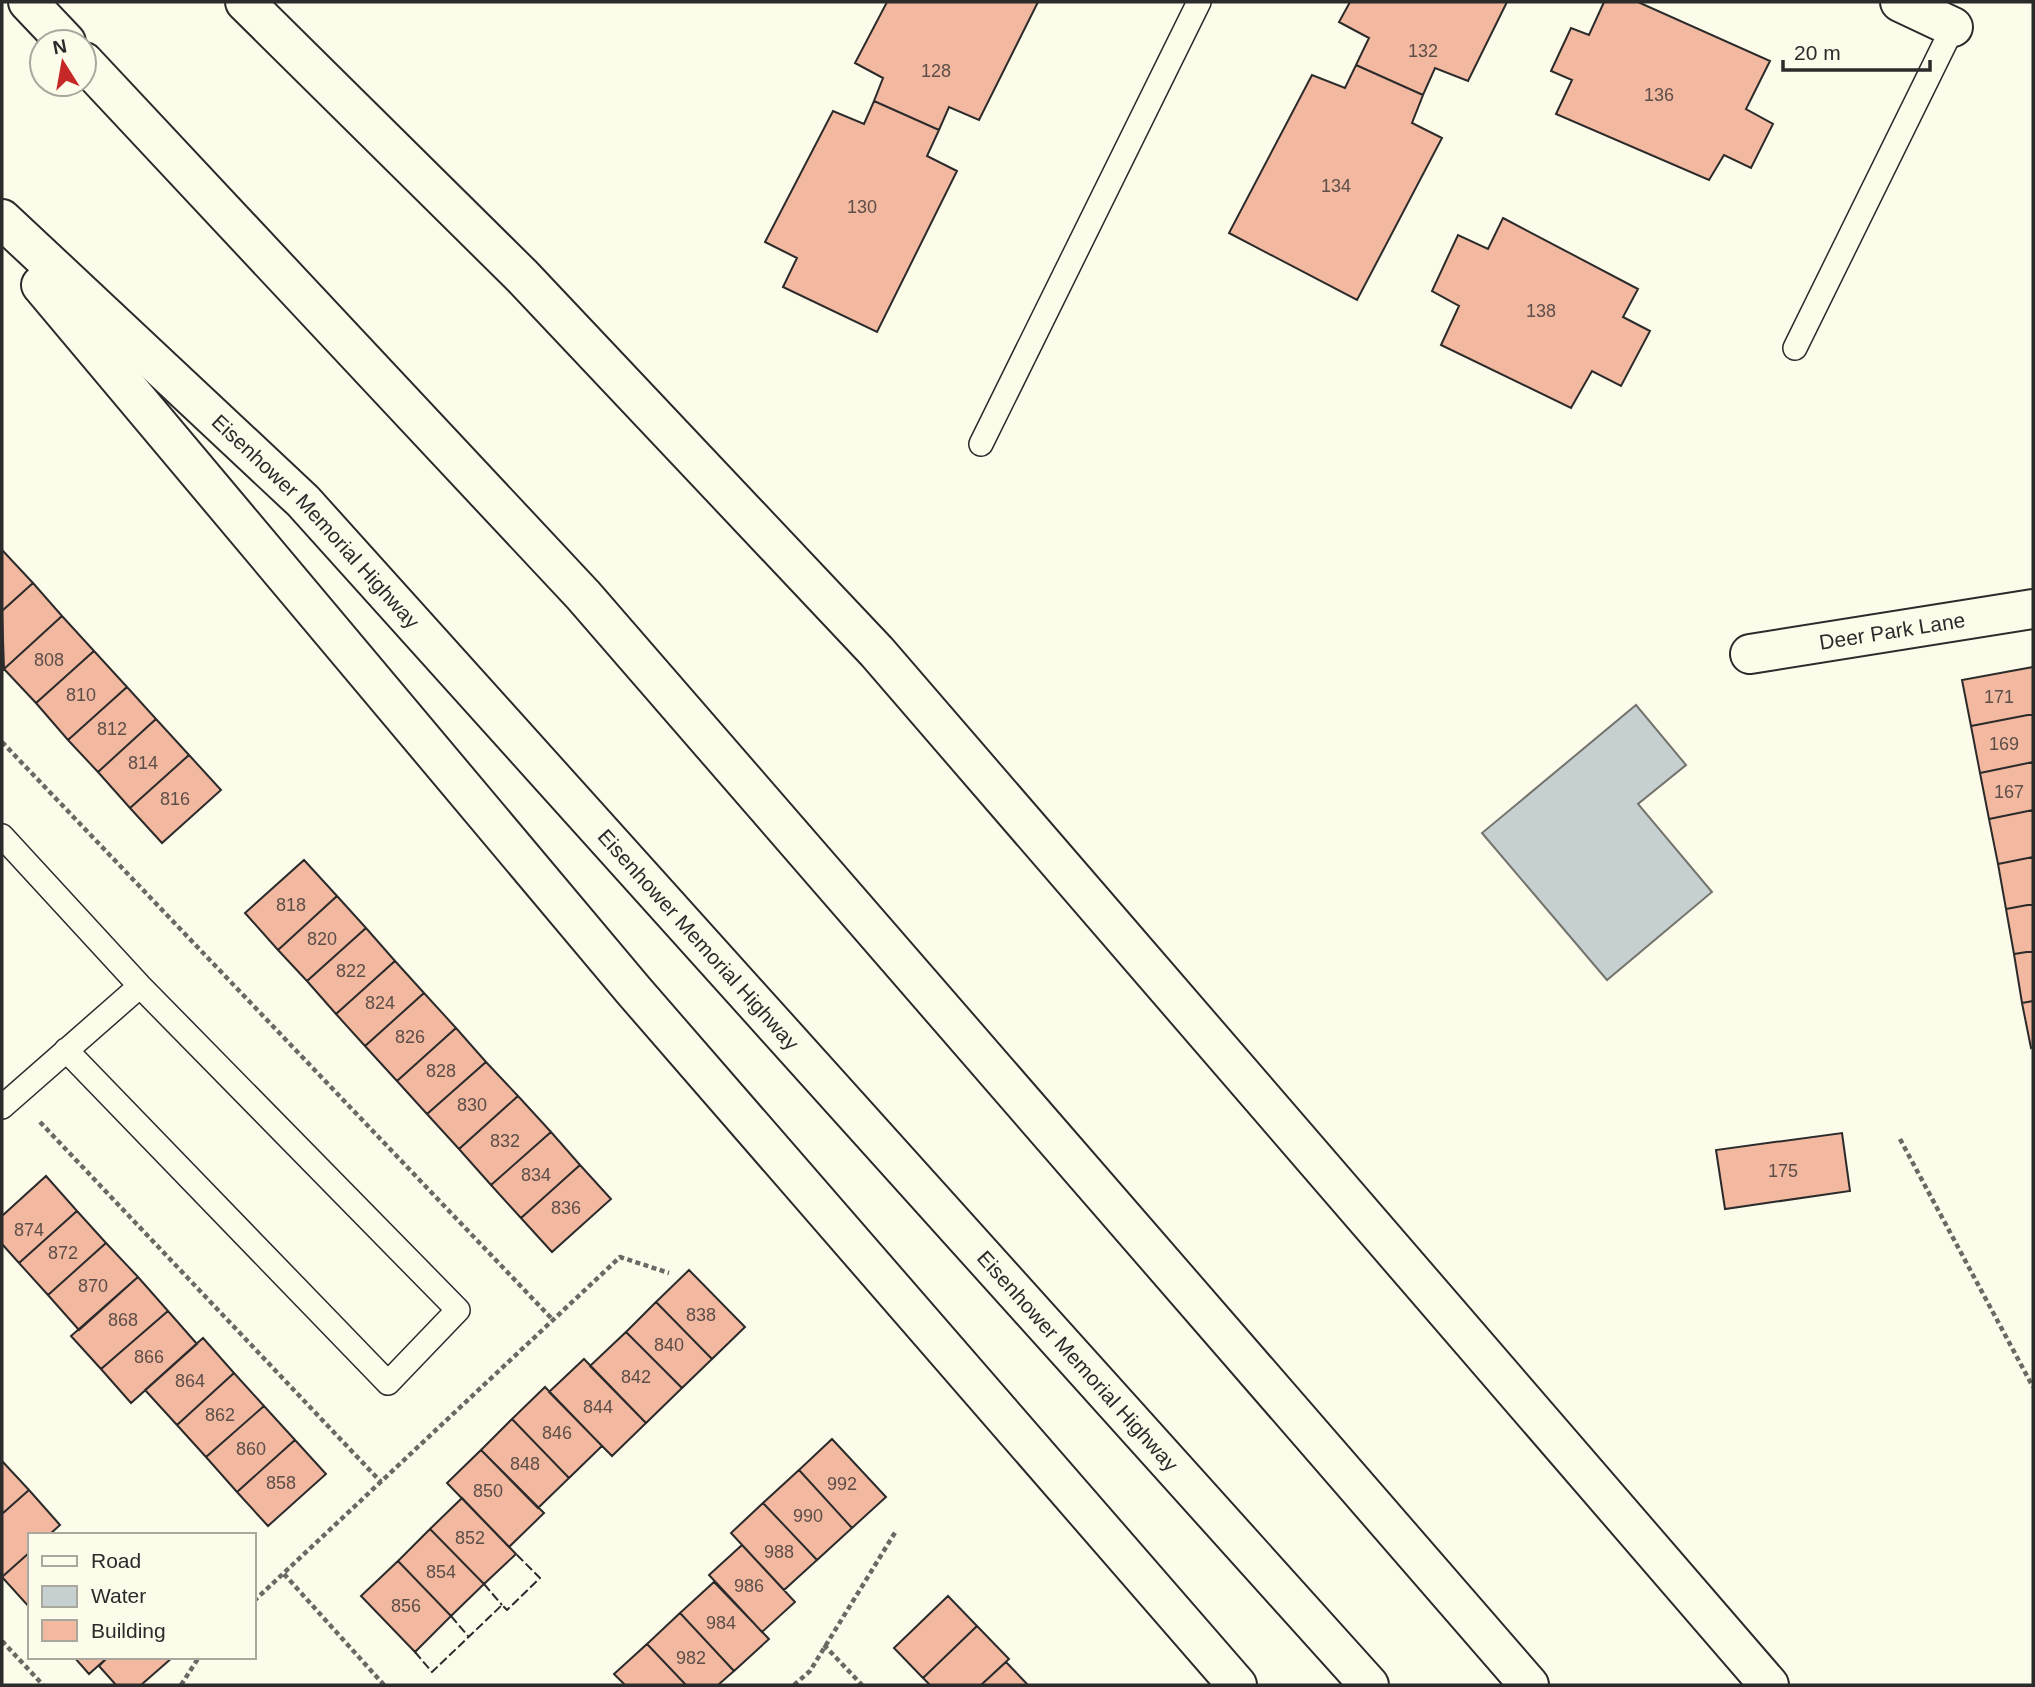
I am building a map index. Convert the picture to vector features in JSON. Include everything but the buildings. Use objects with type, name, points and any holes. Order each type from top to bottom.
[{"type":"main road","points":[[28,2],[53,28]]},
{"type":"main road","points":[[245,2],[522,276],[877,652],[1769,1685]]},
{"type":"main road","points":[[1900,2],[1953,27]]},
{"type":"main road","points":[[98,77],[583,595],[1529,1685]]},
{"type":"main road","name":"Eisenhower Memorial Highway","points":[[2,219],[303,501],[1369,1685]]},
{"type":"main road","points":[[2,238],[634,991],[1237,1685]]},
{"type":"main road","name":"Deer Park Lane","points":[[1750,654],[2033,609]]},
{"type":"lane","points":[[981,444],[1199,2]]},
{"type":"lane","points":[[1795,348],[1953,27]]},
{"type":"lane","points":[[2,836],[139,986],[458,1310],[388,1383],[66,1050]]},
{"type":"lane","points":[[2,1107],[139,986]]},
{"type":"path","points":[[2,742],[553,1320]]},
{"type":"path","points":[[28,1126],[37,1119],[381,1482]]},
{"type":"path","points":[[1900,1139],[2033,1387]]},
{"type":"path","points":[[256,1599],[620,1257],[669,1273]]},
{"type":"path","points":[[794,1685],[810,1671],[896,1531]]},
{"type":"path","points":[[284,1574],[384,1685]]},
{"type":"path","points":[[2,1641],[43,1685]]},
{"type":"path","points":[[824,1645],[862,1685]]},
{"type":"path","points":[[181,1685],[197,1659]]},
{"type":"water","points":[[1636,705],[1686,765],[1638,804],[1712,892],[1607,980],[1482,833]]},
{"type":"fence","points":[[415,1652],[432,1672],[502,1605],[507,1610],[540,1578],[516,1554]]},
{"type":"fence","points":[[484,1584],[502,1605]]},
{"type":"fence","points":[[451,1616],[468,1636]]}]
